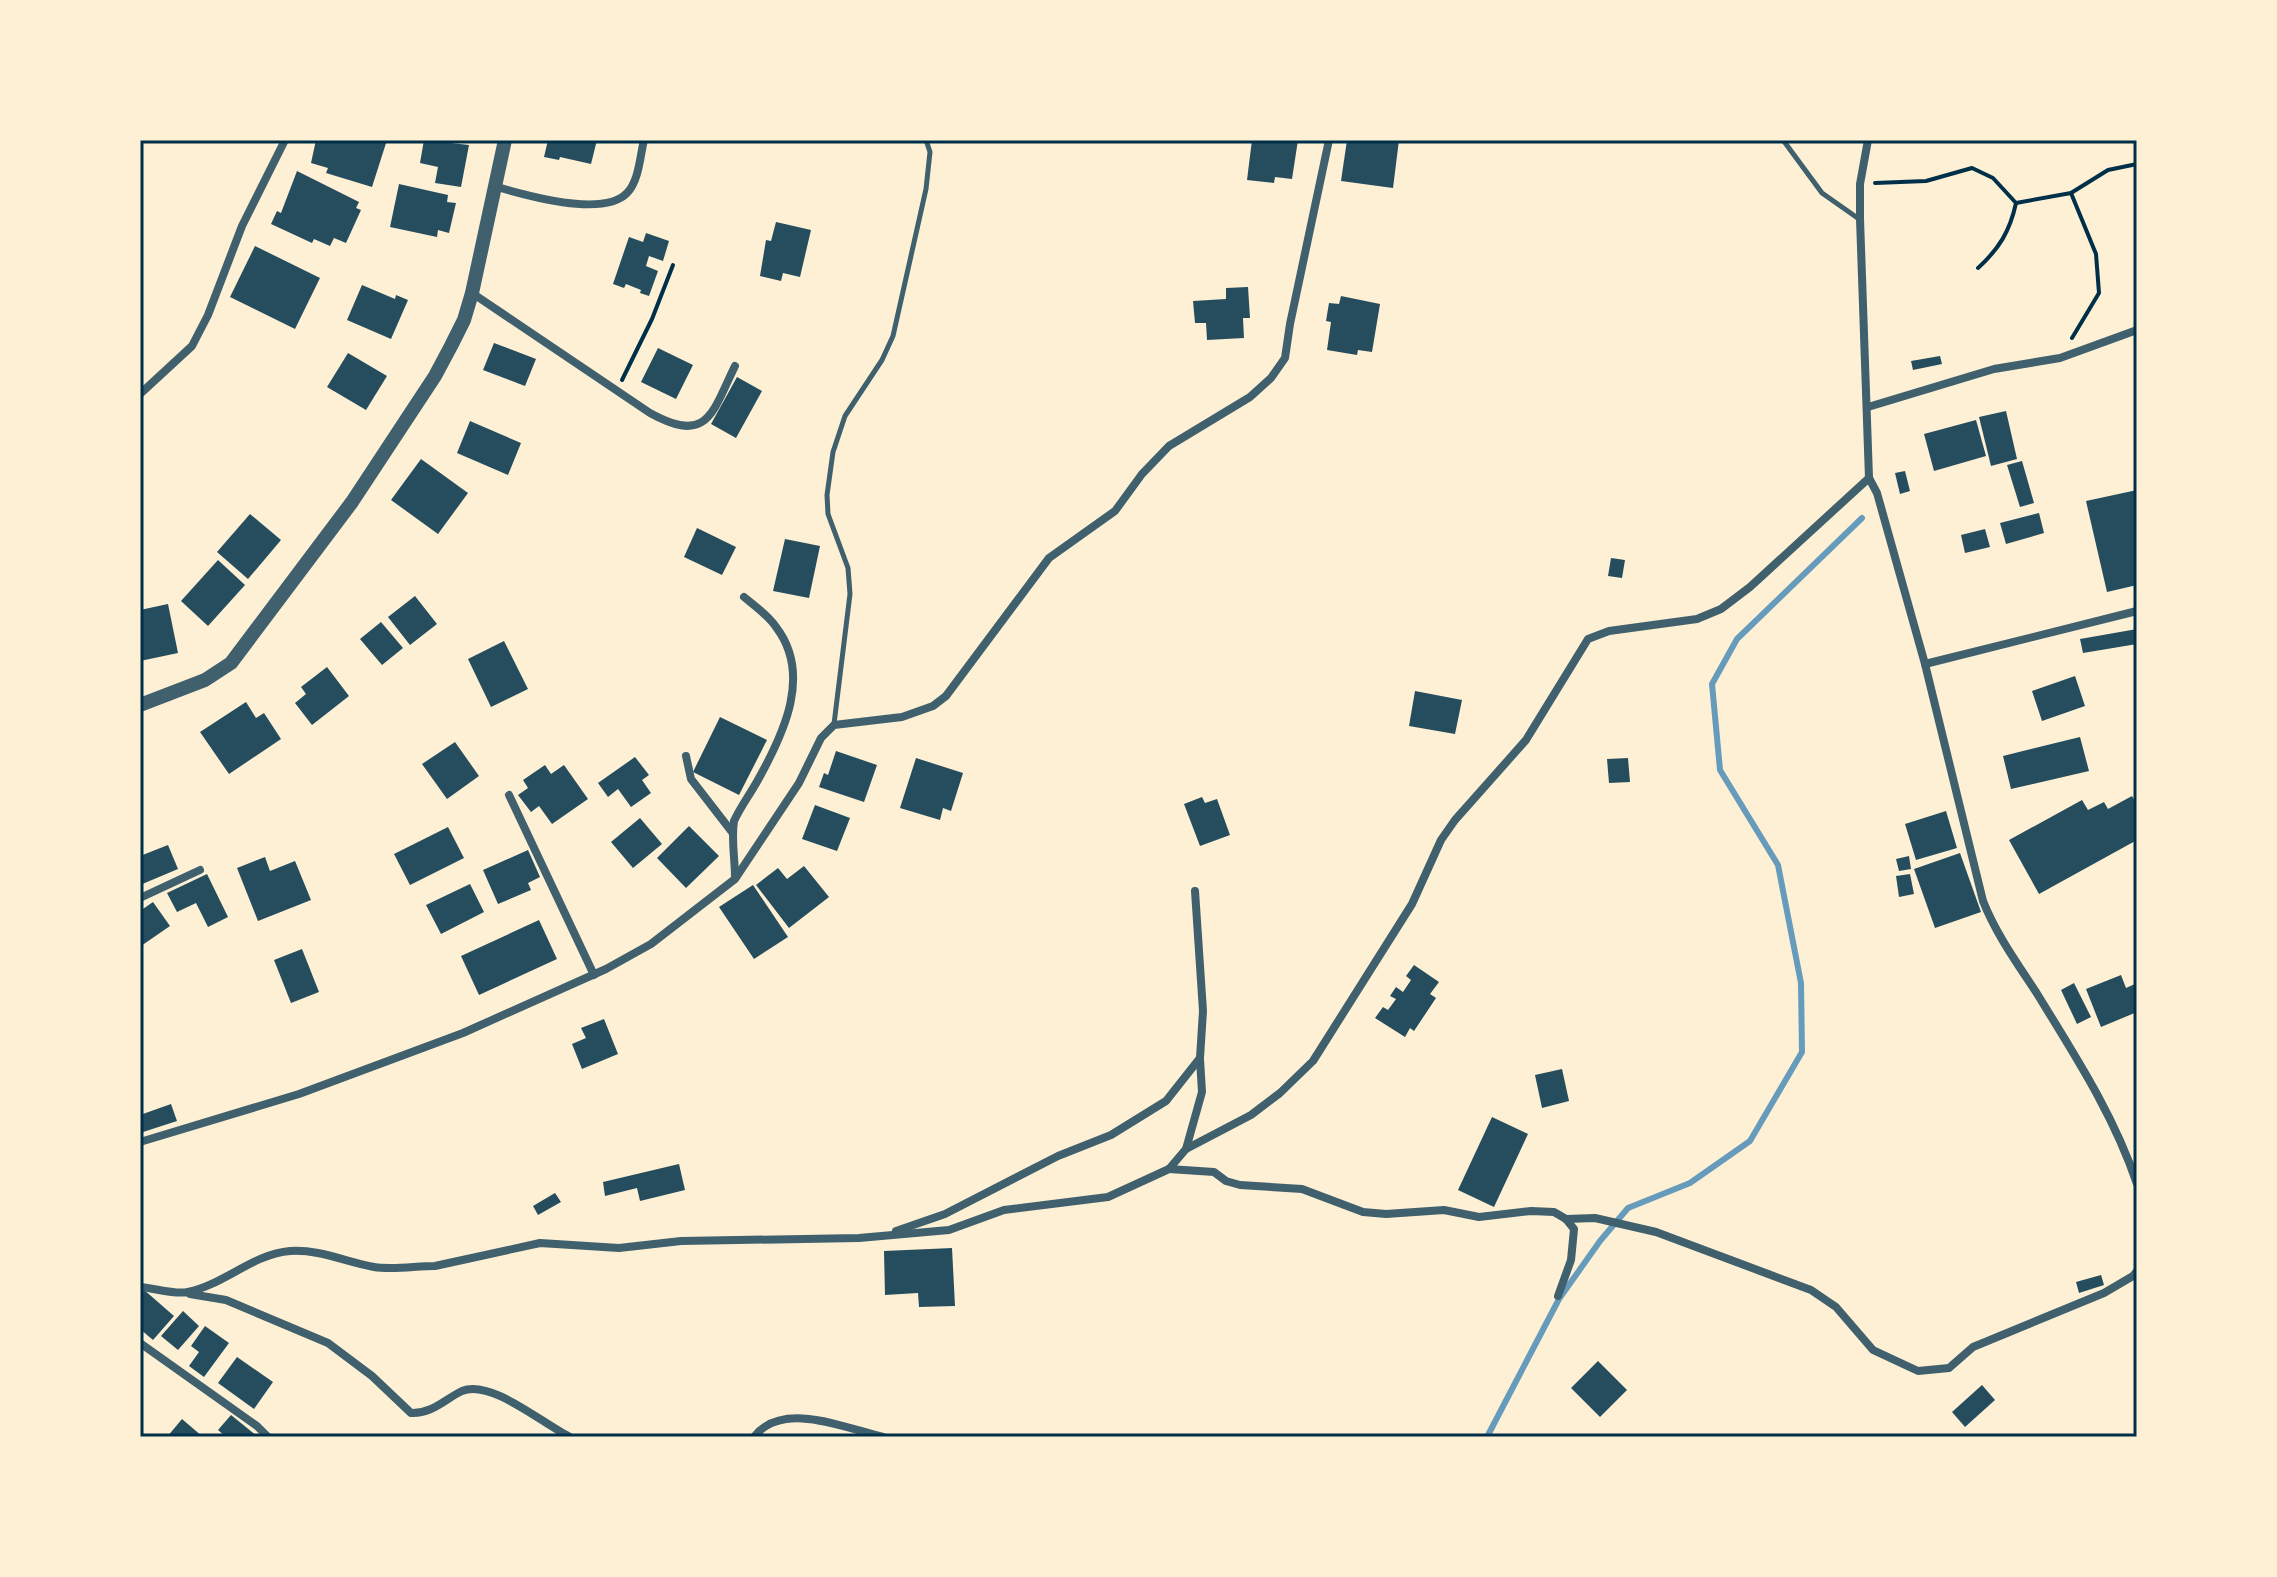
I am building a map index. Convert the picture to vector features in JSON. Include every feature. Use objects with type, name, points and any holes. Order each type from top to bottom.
[{"type":"street","points":[[140,394],[192,346],[208,315],[242,226],[285,140]]},
{"type":"street","points":[[140,705],[205,680],[231,663],[352,502],[435,376],[464,320],[505,140]]},
{"type":"street","points":[[494,186],[561,204],[611,201],[626,195],[633,184],[644,140]]},
{"type":"street","points":[[140,1142],[299,1094],[463,1033],[594,975],[651,944],[735,879],[799,783],[821,738],[834,725],[902,717],[933,706],[946,696],[1049,558],[1115,511],[1142,474],[1169,446],[1250,397],[1271,378],[1285,358],[1329,140]]},
{"type":"street","points":[[1868,140],[1860,184],[1860,219],[1869,478],[1877,493],[1925,664],[1973,867],[1989,916],[2088,1076],[2130,1162],[2137,1184]]},
{"type":"street","points":[[472,293],[663,420],[690,427],[707,419],[735,366]]},
{"type":"street","points":[[1868,407],[1994,369],[2060,358],[2137,330]]},
{"type":"street","points":[[185,1293],[227,1278],[264,1257],[291,1251],[324,1254],[377,1267],[435,1266],[540,1243],[619,1248],[681,1241],[743,1241],[949,1230],[1004,1210],[1108,1197],[1169,1169],[1186,1149],[1251,1115],[1280,1093],[1313,1061],[1412,904],[1441,840],[1526,740],[1588,639],[1609,631],[1697,619],[1721,609],[1750,587],[1869,478]]},
{"type":"street","points":[[732,832],[738,812],[758,781],[779,738],[791,705],[793,687],[785,643],[776,627],[744,597]]},
{"type":"street","points":[[1925,664],[2137,611]]},
{"type":"street","points":[[686,756],[691,779],[732,832],[736,850],[735,879]]},
{"type":"street","points":[[509,795],[594,975]]},
{"type":"street","points":[[140,898],[200,870]]},
{"type":"street","points":[[1186,1149],[1202,1092],[1200,1058],[1203,1011],[1195,891]]},
{"type":"street","points":[[884,1235],[945,1214],[1058,1156],[1111,1135],[1166,1101],[1200,1058]]},
{"type":"street","points":[[1169,1169],[1214,1172],[1226,1181],[1240,1185],[1302,1189],[1363,1212],[1386,1214],[1444,1210],[1479,1217],[1531,1211],[1554,1212],[1566,1219],[1574,1229],[1571,1260],[1558,1296]]},
{"type":"street","points":[[1566,1219],[1595,1218],[1656,1232],[1811,1290],[1836,1307],[1873,1350],[1918,1371],[1949,1368],[1973,1347],[2104,1293],[2137,1271]]},
{"type":"street","points":[[140,1287],[226,1300],[328,1343],[372,1376],[411,1413],[426,1412],[468,1389],[484,1390],[516,1404],[545,1425],[570,1437]]},
{"type":"street","points":[[140,1343],[268,1437]]},
{"type":"street","points":[[754,1437],[763,1426],[796,1417],[883,1437]]},
{"type":"lane","points":[[834,725],[850,594],[848,568],[828,514],[827,495],[833,452],[845,416],[882,360],[893,336],[926,189],[930,152],[926,140]]},
{"type":"lane","points":[[1783,140],[1822,193],[1860,219]]},
{"type":"path","points":[[2016,203],[2071,193],[2108,170],[2137,164]]},
{"type":"path","points":[[1860,184],[1926,181],[1972,168],[1993,178],[2016,203]]},
{"type":"path","points":[[2060,358],[2099,293],[2096,254],[2071,193]]},
{"type":"path","points":[[1978,268],[1995,252],[2012,224],[2016,203]]},
{"type":"path","points":[[617,391],[652,319],[673,265]]},
{"type":"building","points":[[316,140],[387,140],[372,187],[326,173],[328,168],[311,163]]},
{"type":"building","points":[[424,140],[469,145],[461,187],[435,183],[438,167],[420,163]]},
{"type":"building","points":[[548,140],[597,140],[591,164],[544,157]]},
{"type":"building","points":[[1252,140],[1298,140],[1292,179],[1275,177],[1274,183],[1247,180]]},
{"type":"building","points":[[1347,140],[1399,140],[1393,188],[1341,181]]},
{"type":"building","points":[[297,171],[359,202],[356,208],[361,210],[346,243],[334,238],[330,246],[314,239],[312,243],[271,224],[277,211],[281,213]]},
{"type":"building","points":[[399,184],[448,195],[447,202],[456,203],[449,233],[438,230],[437,237],[390,227]]},
{"type":"building","points":[[776,222],[811,230],[800,277],[783,273],[781,281],[760,276],[766,240],[771,241]]},
{"type":"building","points":[[646,233],[669,241],[663,261],[649,256],[646,266],[658,271],[649,296],[626,284],[624,288],[613,284],[629,237],[643,242]]},
{"type":"building","points":[[255,246],[320,278],[295,329],[230,297]]},
{"type":"building","points":[[362,285],[395,299],[396,295],[408,300],[391,339],[347,320]]},
{"type":"building","points":[[1248,287],[1250,318],[1243,318],[1244,338],[1207,340],[1206,323],[1195,323],[1193,301],[1226,299],[1226,288]]},
{"type":"building","points":[[1341,296],[1380,304],[1372,352],[1358,350],[1357,355],[1327,350],[1331,322],[1326,321],[1329,303],[1339,304]]},
{"type":"building","points":[[494,343],[536,359],[525,386],[483,370]]},
{"type":"building","points":[[658,348],[693,365],[676,399],[641,382]]},
{"type":"building","points":[[348,353],[387,376],[366,410],[327,387]]},
{"type":"building","points":[[1940,356],[1942,364],[1913,370],[1911,361]]},
{"type":"building","points":[[737,377],[762,391],[736,438],[711,424]]},
{"type":"building","points":[[2006,411],[2017,459],[1991,466],[1979,417]]},
{"type":"building","points":[[1976,420],[1986,456],[1934,471],[1924,434]]},
{"type":"building","points":[[470,421],[521,443],[508,475],[457,453]]},
{"type":"building","points":[[421,459],[468,493],[438,534],[391,500]]},
{"type":"building","points":[[2022,461],[2034,503],[2020,507],[2007,465]]},
{"type":"building","points":[[1905,471],[1910,491],[1900,494],[1895,473]]},
{"type":"building","points":[[2137,490],[2137,585],[2107,592],[2086,501]]},
{"type":"building","points":[[2039,513],[2044,533],[2006,544],[2000,523]]},
{"type":"building","points":[[250,514],[281,540],[248,579],[217,552]]},
{"type":"building","points":[[697,528],[736,547],[722,575],[684,557]]},
{"type":"building","points":[[1985,529],[1990,547],[1965,553],[1961,535]]},
{"type":"building","points":[[785,539],[820,546],[809,598],[773,591]]},
{"type":"building","points":[[1611,558],[1625,560],[1622,578],[1608,576]]},
{"type":"building","points":[[218,560],[245,585],[208,626],[181,601]]},
{"type":"building","points":[[415,596],[437,624],[410,645],[388,617]]},
{"type":"building","points":[[168,604],[178,653],[140,661],[140,610]]},
{"type":"building","points":[[381,622],[403,648],[382,665],[360,639]]},
{"type":"building","points":[[2137,629],[2137,644],[2083,653],[2080,639]]},
{"type":"building","points":[[504,641],[528,689],[491,707],[468,659]]},
{"type":"building","points":[[327,667],[349,696],[312,725],[295,703],[306,694],[301,687]]},
{"type":"building","points":[[2075,676],[2085,706],[2042,721],[2032,691]]},
{"type":"building","points":[[1415,691],[1462,700],[1455,734],[1409,726]]},
{"type":"building","points":[[246,702],[256,718],[264,713],[281,739],[229,774],[200,732]]},
{"type":"building","points":[[720,717],[767,740],[739,795],[693,772]]},
{"type":"building","points":[[2080,737],[2089,771],[2011,789],[2003,756]]},
{"type":"building","points":[[455,742],[479,776],[447,799],[422,764]]},
{"type":"building","points":[[836,751],[877,765],[864,802],[819,787],[824,773],[828,775]]},
{"type":"building","points":[[635,757],[649,775],[642,780],[651,793],[631,807],[618,789],[608,797],[598,783]]},
{"type":"building","points":[[916,758],[963,773],[951,811],[943,808],[940,820],[900,808]]},
{"type":"building","points":[[1628,758],[1630,782],[1609,783],[1607,759]]},
{"type":"building","points":[[545,765],[551,774],[564,765],[588,799],[552,824],[539,806],[531,812],[518,795],[528,788],[523,780]]},
{"type":"building","points":[[2132,796],[2137,805],[2137,840],[2039,894],[2009,840],[2082,800],[2088,810],[2104,802],[2108,809]]},
{"type":"building","points":[[1202,797],[1205,803],[1217,799],[1230,835],[1200,846],[1184,804]]},
{"type":"building","points":[[815,805],[850,818],[837,851],[802,839]]},
{"type":"building","points":[[1946,811],[1957,848],[1916,860],[1905,824]]},
{"type":"building","points":[[640,818],[662,844],[633,868],[611,842]]},
{"type":"building","points":[[689,826],[719,856],[686,888],[657,858]]},
{"type":"building","points":[[448,827],[464,858],[410,885],[394,854]]},
{"type":"building","points":[[168,845],[178,869],[140,885],[140,856]]},
{"type":"building","points":[[528,850],[540,877],[528,883],[531,890],[498,904],[483,870]]},
{"type":"building","points":[[1960,853],[1981,912],[1935,928],[1914,869]]},
{"type":"building","points":[[1909,856],[1911,869],[1899,871],[1896,859]]},
{"type":"building","points":[[265,857],[270,871],[295,861],[311,900],[258,921],[237,868]]},
{"type":"building","points":[[804,866],[829,897],[789,928],[756,885],[778,868],[787,879]]},
{"type":"building","points":[[207,874],[228,917],[208,927],[196,903],[177,912],[167,893]]},
{"type":"building","points":[[1910,874],[1914,894],[1899,897],[1896,876]]},
{"type":"building","points":[[470,884],[484,912],[441,934],[426,905]]},
{"type":"building","points":[[753,885],[788,937],[754,959],[719,907]]},
{"type":"building","points":[[153,902],[170,926],[141,946],[140,911]]},
{"type":"building","points":[[539,920],[557,959],[479,995],[461,956]]},
{"type":"building","points":[[302,949],[319,992],[291,1003],[274,960]]},
{"type":"building","points":[[1414,965],[1439,982],[1430,994],[1436,998],[1414,1031],[1410,1028],[1405,1037],[1375,1018],[1383,1007],[1388,1010],[1396,999],[1390,996],[1396,987],[1403,992],[1411,980],[1406,976]]},
{"type":"building","points":[[2121,975],[2126,988],[2137,983],[2137,1012],[2101,1027],[2086,989]]},
{"type":"building","points":[[2074,983],[2091,1017],[2077,1024],[2061,990]]},
{"type":"building","points":[[604,1019],[618,1054],[582,1069],[572,1044],[586,1038],[581,1028]]},
{"type":"building","points":[[1562,1069],[1569,1101],[1542,1108],[1535,1075]]},
{"type":"building","points":[[171,1104],[177,1121],[140,1133],[140,1115]]},
{"type":"building","points":[[1492,1117],[1528,1134],[1494,1207],[1458,1190]]},
{"type":"building","points":[[679,1164],[685,1190],[640,1201],[637,1188],[605,1196],[603,1182]]},
{"type":"building","points":[[555,1193],[561,1202],[538,1215],[533,1206]]},
{"type":"building","points":[[952,1248],[955,1306],[919,1307],[918,1293],[885,1295],[884,1251]]},
{"type":"building","points":[[2101,1275],[2104,1285],[2079,1293],[2076,1282]]},
{"type":"building","points":[[143,1289],[174,1316],[153,1340],[140,1329],[140,1292]]},
{"type":"building","points":[[183,1311],[199,1326],[178,1350],[161,1336]]},
{"type":"building","points":[[205,1326],[229,1343],[204,1377],[189,1366],[199,1352],[191,1346]]},
{"type":"building","points":[[237,1357],[273,1382],[254,1409],[218,1383]]},
{"type":"building","points":[[1598,1361],[1627,1390],[1600,1417],[1571,1388]]},
{"type":"building","points":[[1982,1385],[1995,1400],[1965,1427],[1952,1412]]},
{"type":"building","points":[[231,1415],[258,1437],[226,1437],[218,1430]]},
{"type":"building","points":[[182,1419],[203,1437],[167,1437]]},
{"type":"waterway","points":[[1487,1437],[1559,1299],[1600,1241],[1628,1208],[1690,1183],[1750,1141],[1802,1052],[1801,983],[1778,865],[1720,770],[1712,684],[1737,639],[1862,518]]}]
